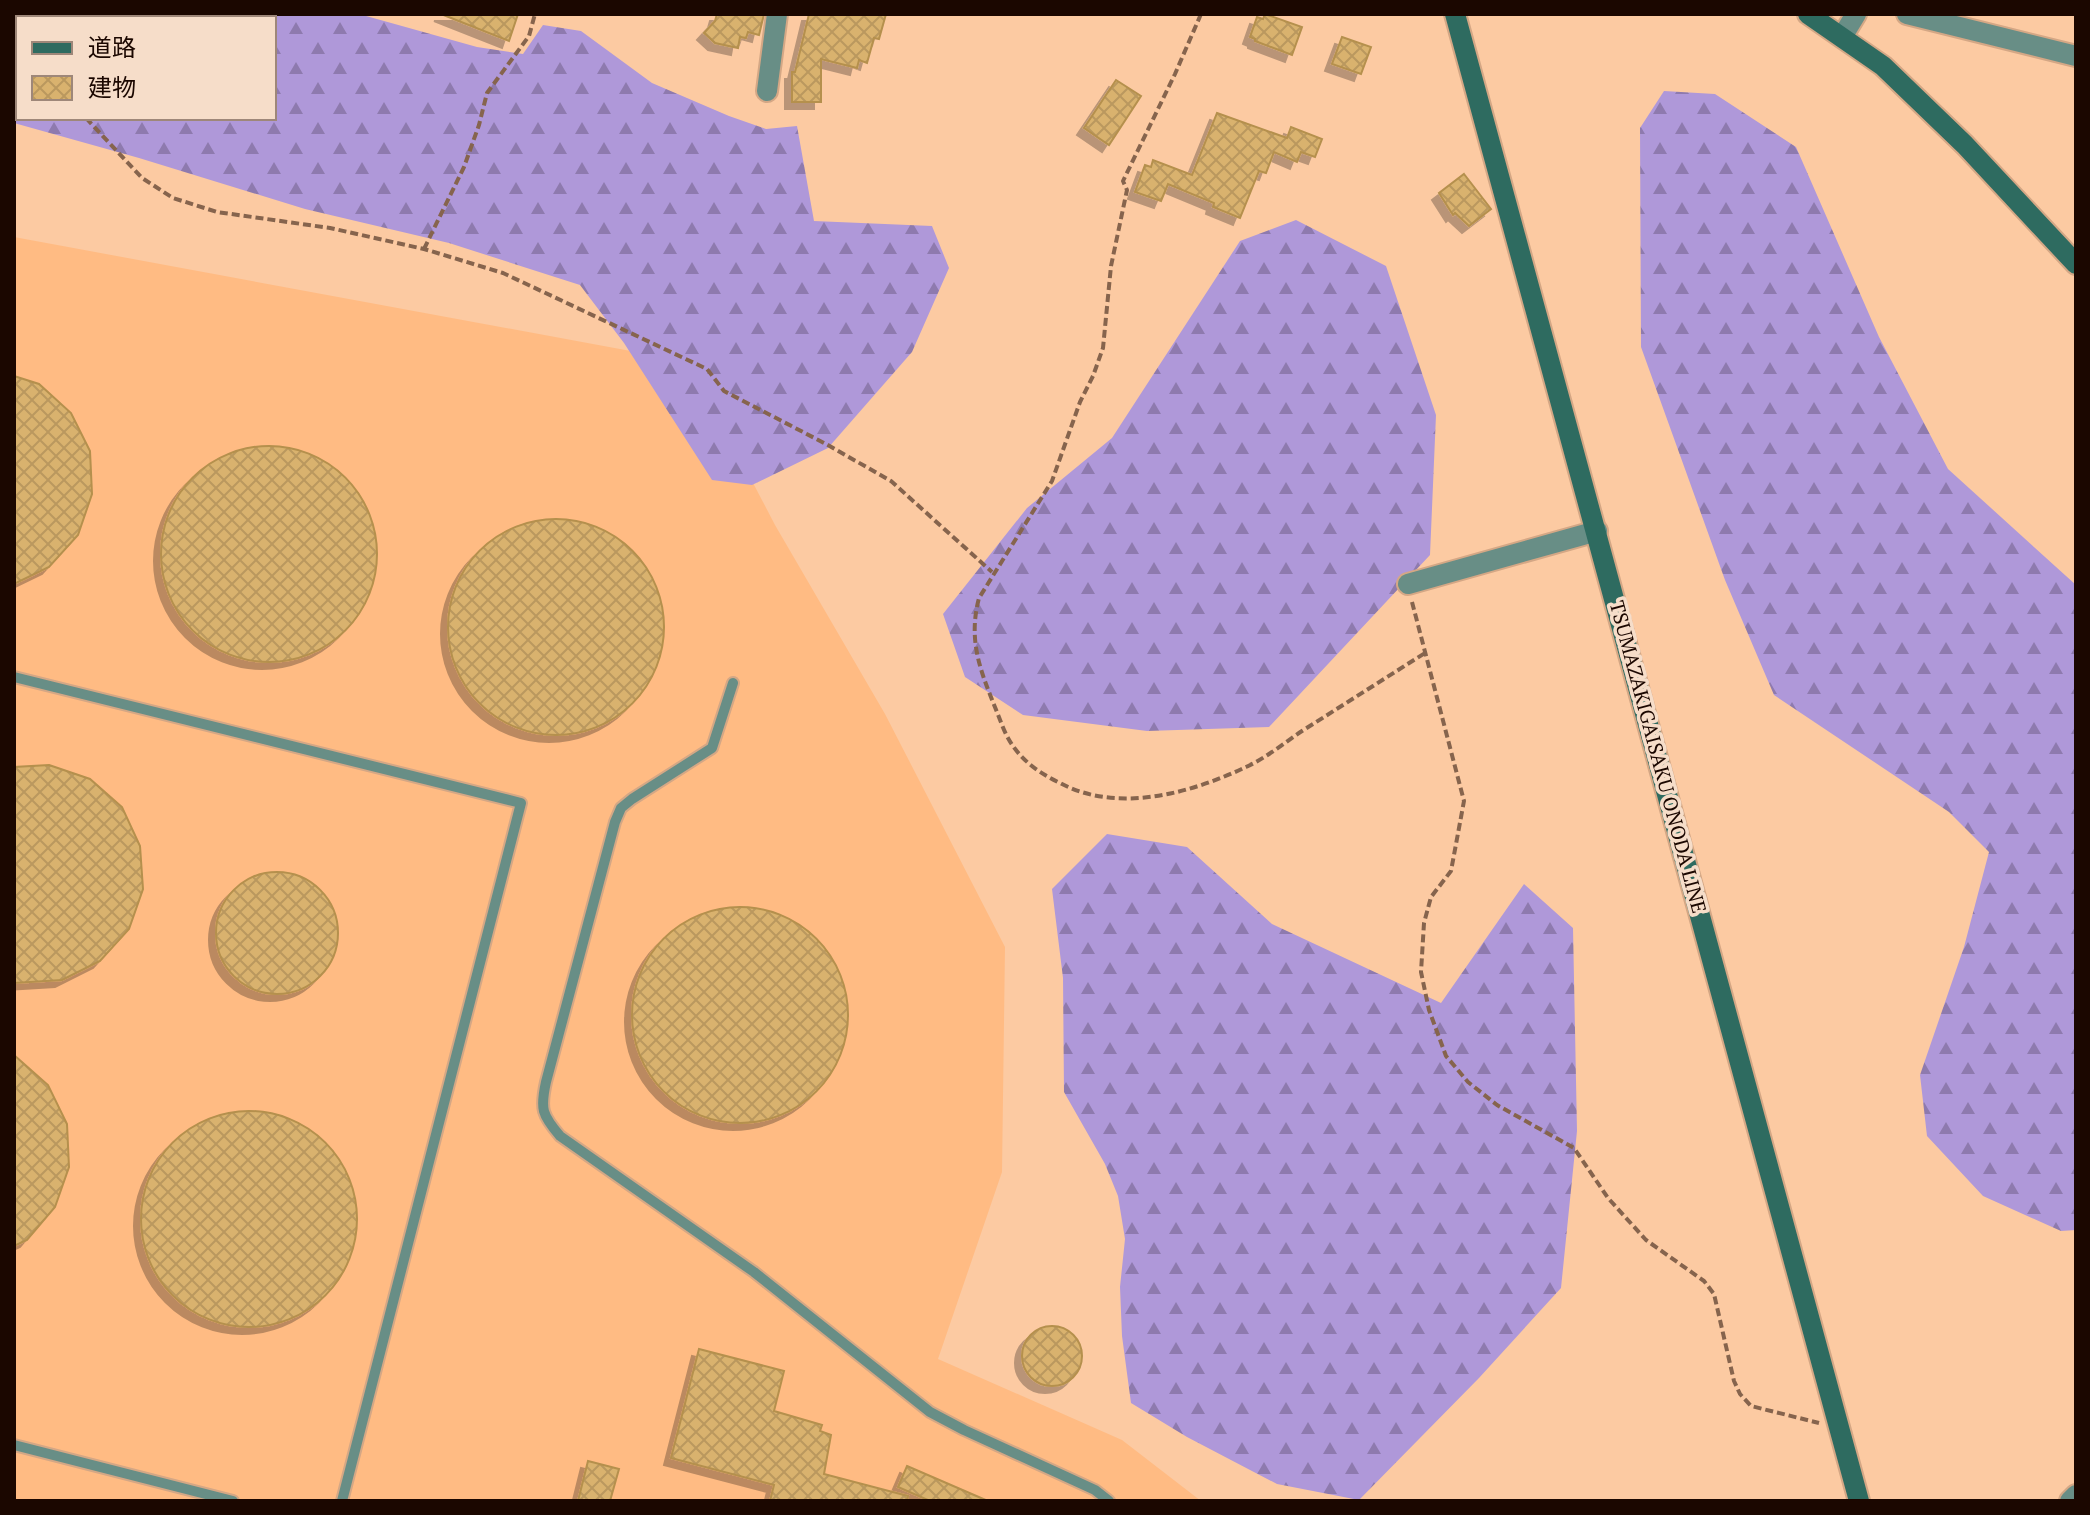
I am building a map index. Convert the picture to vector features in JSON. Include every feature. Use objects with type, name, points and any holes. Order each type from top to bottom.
[{"type":"main road","name":"TSUMAZAKIGAISAKU ONODA LINE","points":[[1455,14],[1859,1501]]},
{"type":"main road","points":[[1808,14],[1883,66],[1955,135],[2076,264]]},
{"type":"street","points":[[767,91],[777,14]]},
{"type":"street","points":[[1842,37],[1856,14]]},
{"type":"street","points":[[1907,14],[2076,56]]},
{"type":"street","points":[[1408,584],[1597,531]]},
{"type":"street","points":[[2070,1501],[2076,1495]]},
{"type":"lane","points":[[14,677],[521,803],[342,1501]]},
{"type":"lane","points":[[733,683],[712,748],[621,808],[615,822],[541,1105],[548,1121],[560,1136],[754,1272],[930,1412],[1095,1490],[1109,1501]]},
{"type":"lane","points":[[14,1445],[233,1501]]},
{"type":"path","points":[[424,249],[464,167],[487,93],[529,36],[535,14]]},
{"type":"path","points":[[1201,14],[1123,181],[1127,190],[1111,266],[1103,348],[1093,376],[1080,402],[1052,481],[979,598],[973,619],[973,643],[1010,745],[1037,772],[1067,787],[1097,796],[1126,799],[1177,793],[1248,767],[1425,653]]},
{"type":"path","points":[[88,120],[142,178],[173,198],[217,212],[330,228],[424,249],[503,273],[707,369],[724,391],[891,481],[993,573]]},
{"type":"path","points":[[1408,584],[1464,801],[1451,871],[1428,905],[1422,948],[1421,972],[1429,1010],[1446,1056],[1468,1082],[1497,1105],[1574,1148],[1608,1198],[1646,1240],[1704,1281],[1714,1294],[1734,1381],[1751,1406],[1840,1430]]},
{"type":"shaded area","points":[[14,237],[690,362],[775,525],[885,714],[1005,947],[1002,1172],[938,1359],[1122,1440],[1201,1501],[14,1501]]},
{"type":"green space","points":[[14,14],[359,14],[477,47],[523,54],[543,25],[581,31],[652,83],[766,129],[797,126],[814,221],[932,226],[949,268],[912,352],[828,448],[752,485],[712,480],[624,343],[580,285],[449,243],[305,209],[14,123]]},
{"type":"green space","points":[[1664,91],[1715,94],[1796,147],[1879,337],[1948,469],[2076,585],[2076,1230],[2061,1231],[1983,1196],[1927,1136],[1920,1075],[1964,947],[1989,852],[1949,812],[1774,695],[1725,580],[1641,347],[1640,128]]},
{"type":"green space","points":[[1296,220],[1386,266],[1436,415],[1430,555],[1269,727],[1147,731],[1023,715],[965,677],[943,614],[1027,508],[1112,438],[1240,241]]},
{"type":"green space","points":[[1107,834],[1187,847],[1272,924],[1441,1003],[1524,884],[1573,928],[1577,1131],[1561,1288],[1479,1378],[1359,1500],[1277,1484],[1187,1437],[1131,1403],[1122,1336],[1120,1287],[1125,1239],[1118,1196],[1105,1164],[1064,1092],[1063,978],[1052,889]]},
{"type":"building","points":[[441,14],[518,14],[509,41]]},
{"type":"building","points":[[717,14],[764,14],[759,35],[748,32],[746,38],[740,37],[738,48],[715,43],[704,33]]},
{"type":"building","points":[[809,14],[886,14],[879,39],[874,38],[867,63],[859,60],[857,68],[821,59],[821,102],[792,102],[792,72],[795,72]]},
{"type":"building","points":[[1265,14],[1302,27],[1292,55],[1250,37],[1257,17],[1263,19]]},
{"type":"building","points":[[1342,37],[1371,47],[1361,74],[1332,64]]},
{"type":"building","points":[[1116,80],[1141,96],[1109,145],[1084,128]]},
{"type":"building","points":[[1217,113],[1287,138],[1291,127],[1322,139],[1315,157],[1301,152],[1297,162],[1274,152],[1266,173],[1259,171],[1240,218],[1213,207],[1214,203],[1168,184],[1161,201],[1135,192],[1145,165],[1151,167],[1153,160],[1192,175]]},
{"type":"building","points":[[1464,174],[1491,209],[1469,226],[1455,213],[1453,215],[1439,193]]},
{"type":"building","points":[[14,376],[39,384],[71,413],[90,451],[92,494],[78,535],[49,567],[14,584]]},
{"type":"building","points":[[269,446],[311,454],[346,477],[369,512],[377,554],[369,596],[346,631],[311,654],[269,662],[227,654],[192,631],[169,596],[161,554],[169,512],[192,477],[227,454]]},
{"type":"building","points":[[556,519],[598,527],[633,550],[656,585],[664,627],[656,669],[633,704],[598,727],[556,735],[514,727],[479,704],[456,669],[448,627],[456,585],[479,550],[514,527]]},
{"type":"building","points":[[49,765],[90,779],[122,807],[140,846],[143,889],[129,929],[100,961],[62,980],[14,983],[14,767]]},
{"type":"building","points":[[277,872],[300,877],[320,890],[333,910],[338,933],[333,956],[320,976],[300,989],[277,994],[254,989],[234,976],[221,956],[216,933],[221,910],[234,890],[254,877]]},
{"type":"building","points":[[740,907],[782,915],[817,938],[840,973],[848,1015],[840,1057],[817,1092],[782,1115],[740,1123],[698,1115],[663,1092],[640,1057],[632,1015],[640,973],[663,938],[698,915]]},
{"type":"building","points":[[14,1055],[48,1085],[67,1124],[69,1167],[55,1207],[27,1240],[14,1246]]},
{"type":"building","points":[[249,1111],[291,1119],[326,1142],[349,1177],[357,1219],[349,1261],[326,1296],[291,1319],[249,1327],[207,1319],[172,1296],[149,1261],[141,1219],[149,1177],[172,1142],[207,1119]]},
{"type":"building","points":[[1052,1326],[1064,1328],[1073,1335],[1080,1344],[1080,1368],[1073,1377],[1064,1384],[1052,1386],[1040,1384],[1031,1377],[1024,1368],[1022,1356],[1024,1344],[1031,1335],[1040,1328]]},
{"type":"building","points":[[699,1349],[784,1371],[774,1411],[822,1425],[820,1431],[831,1435],[824,1474],[908,1496],[907,1501],[770,1501],[774,1485],[671,1458]]},
{"type":"building","points":[[588,1461],[619,1469],[610,1501],[578,1501]]},
{"type":"building","points":[[907,1466],[988,1501],[930,1501],[898,1487]]}]
